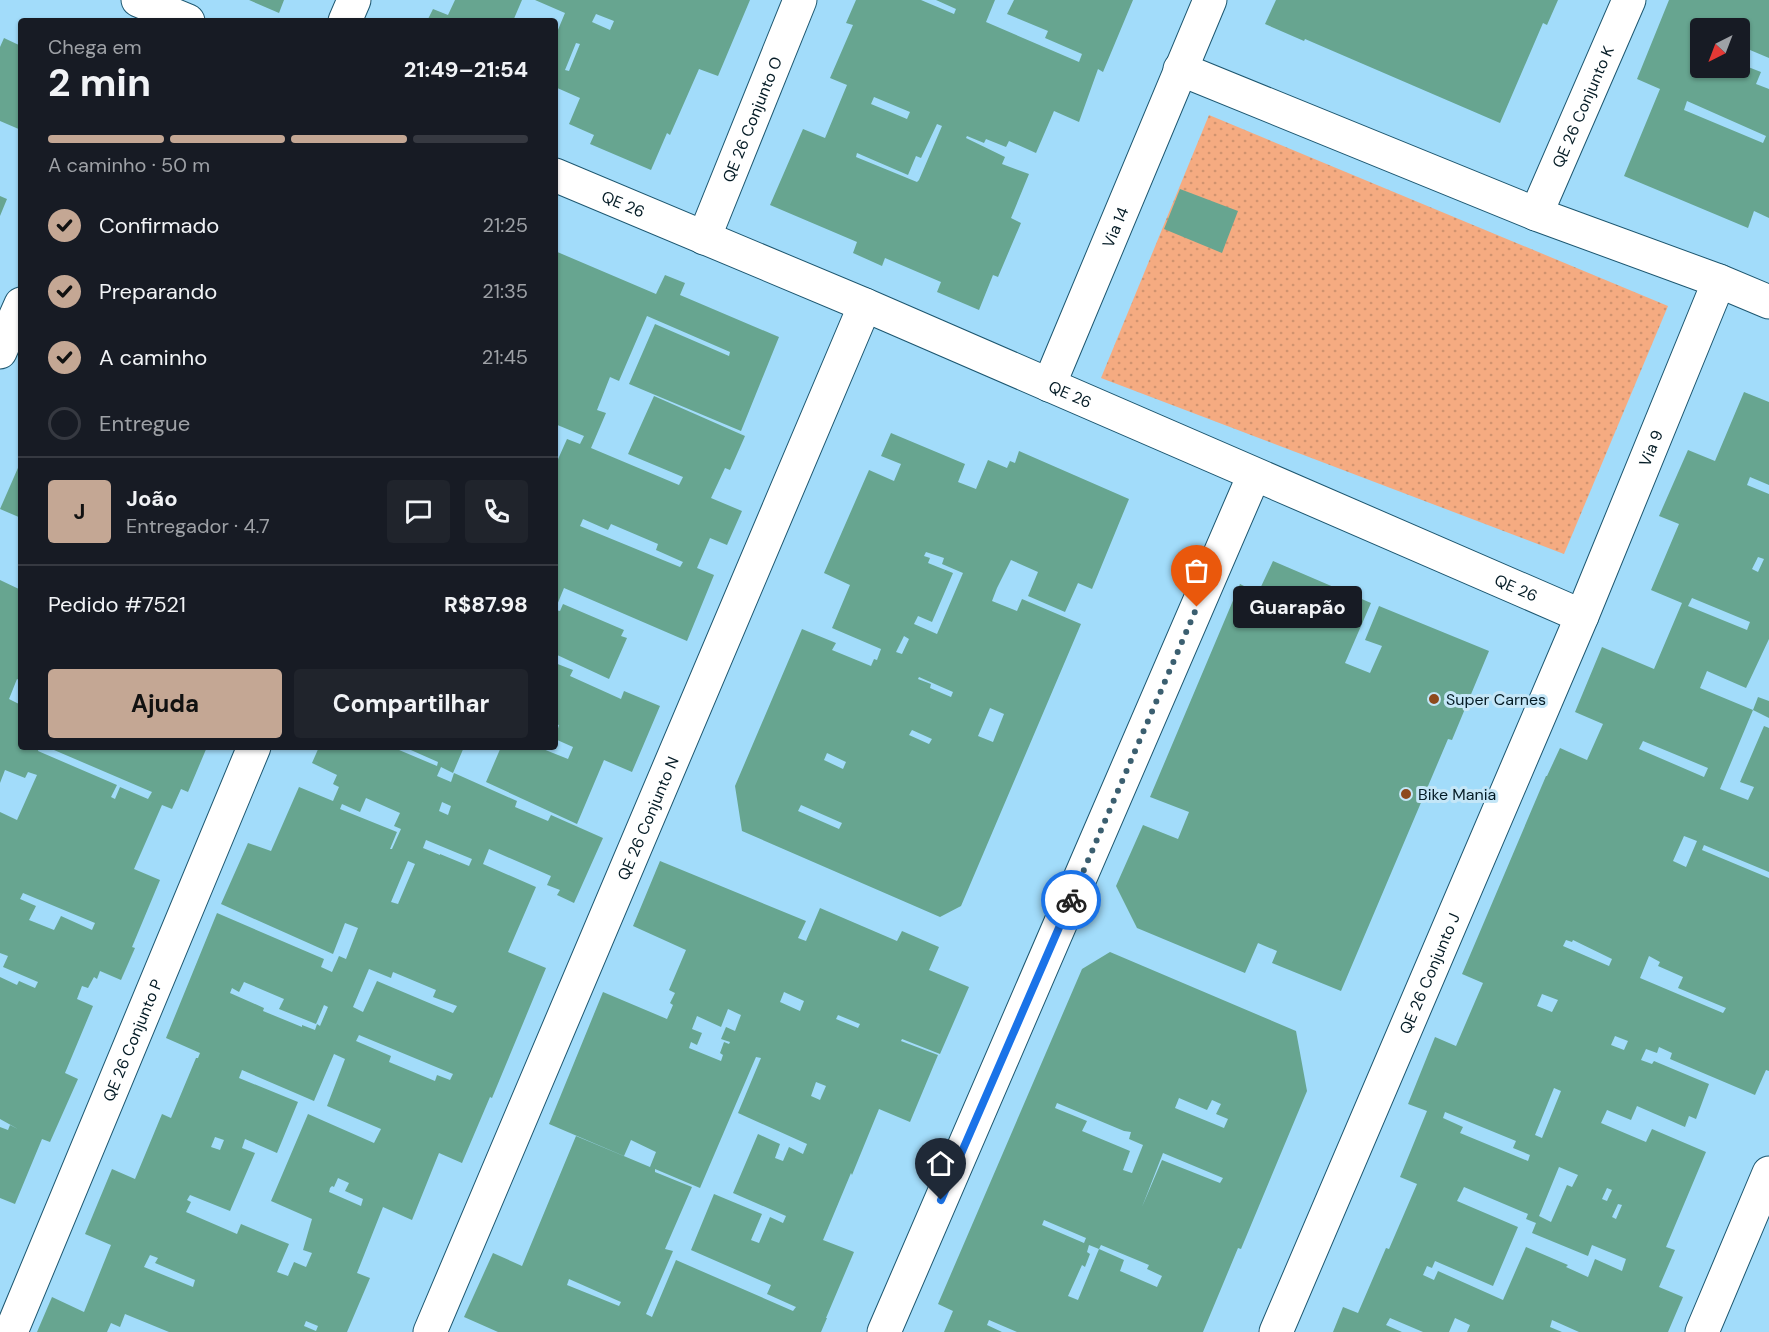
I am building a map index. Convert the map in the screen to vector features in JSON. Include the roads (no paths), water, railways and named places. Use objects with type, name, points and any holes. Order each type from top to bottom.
[{"type":"street","points":[[346,18],[354,0]]},
{"type":"street","name":"QE 26 Conjunto O","points":[[704,238],[800,0]]},
{"type":"street","name":"Via 14","points":[[1049,385],[1210,0]]},
{"type":"street","name":"QE 26 Conjunto K","points":[[1536,214],[1629,0]]},
{"type":"street","points":[[145,9],[177,18]]},
{"type":"street","points":[[1180,69],[1536,214],[1719,281],[1769,302]]},
{"type":"street","name":"QE 26","points":[[558,176],[866,305],[1582,616]]},
{"type":"street","name":"Via 9","points":[[1582,616],[1719,281]]},
{"type":"street","name":"QE 26 Conjunto N","points":[[430,1332],[866,305]]},
{"type":"street","points":[[0,352],[18,311]]},
{"type":"street","points":[[884,1332],[1254,475]]},
{"type":"street","name":"QE 26 Conjunto J","points":[[1276,1332],[1582,616]]},
{"type":"street","name":"QE 26 Conjunto P","points":[[12,1332],[253,750]]},
{"type":"street","points":[[1702,1332],[1769,1173]]},
{"type":"place","name":"Guarapão","points":[[1197,607]]},
{"type":"place","name":"Super Carnes","points":[[1434,699]]},
{"type":"place","name":"Bike Mania","points":[[1406,794]]}]
